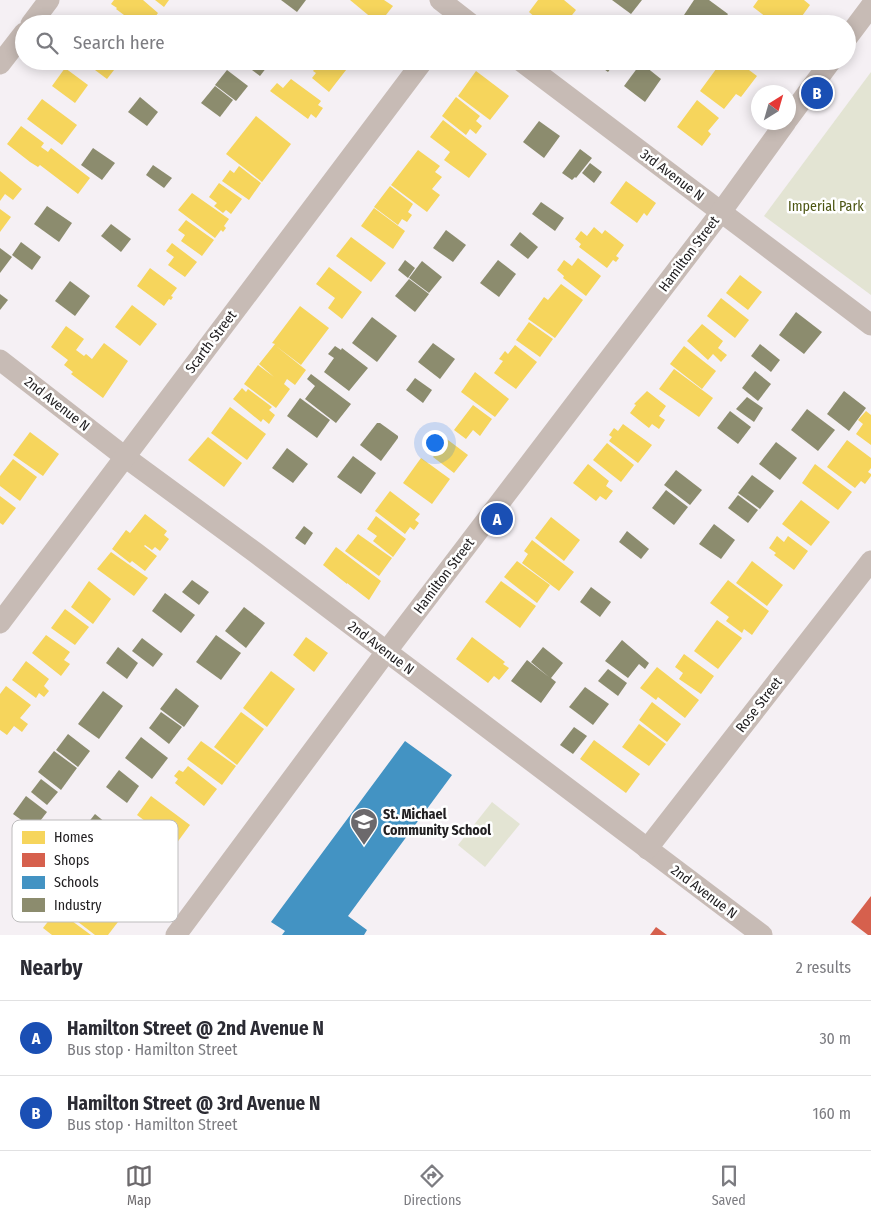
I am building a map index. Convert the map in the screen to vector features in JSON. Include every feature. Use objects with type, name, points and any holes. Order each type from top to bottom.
[{"type":"street","points":[[38,15],[49,0]]},
{"type":"street","points":[[440,0],[462,15]]},
{"type":"street","points":[[856,26],[871,6]]},
{"type":"street","points":[[0,64],[15,45]]},
{"type":"street","name":"Scarth Street","points":[[0,623],[416,70]]},
{"type":"street","name":"3rd Avenue N","points":[[533,70],[871,325]]},
{"type":"street","points":[[796,108],[824,70]]},
{"type":"street","name":"Hamilton Street","points":[[176,935],[386,652],[721,212],[780,130]]},
{"type":"street","name":"2nd Avenue N","points":[[0,360],[125,457],[256,553],[762,935]]},
{"type":"street","name":"Rose Street","points":[[647,849],[871,561]]},
{"type":"green space","name":"Imperial Park","points":[[871,72],[871,295],[764,216]]},
{"type":"green space","points":[[492,802],[520,824],[485,867],[458,845]]},
{"type":"building: Homes","points":[[114,0],[143,0],[158,13],[157,15],[124,15],[111,4]]},
{"type":"building: Homes","points":[[155,0],[169,0],[164,7]]},
{"type":"building: Homes","points":[[350,0],[384,0],[393,6],[386,15],[368,15]]},
{"type":"building: Homes","points":[[538,0],[564,0],[576,10],[572,15],[532,15],[529,12]]},
{"type":"building: Homes","points":[[758,0],[804,0],[810,5],[803,15],[763,15],[753,7]]},
{"type":"building: Homes","points":[[64,70],[68,70],[88,85],[75,103],[52,86]]},
{"type":"building: Homes","points":[[95,70],[114,70],[107,79]]},
{"type":"building: Homes","points":[[346,70],[329,92],[312,78],[316,73],[313,71]]},
{"type":"building: Homes","points":[[715,70],[749,70],[757,76],[741,97],[736,94],[724,109],[700,91]]},
{"type":"building: Homes","points":[[476,71],[509,96],[490,120],[458,96]]},
{"type":"building: Homes","points":[[291,79],[321,101],[318,105],[323,108],[316,118],[311,114],[308,119],[270,91],[277,83],[283,88]]},
{"type":"building: Homes","points":[[456,97],[480,116],[476,121],[482,126],[476,134],[470,129],[466,135],[442,116]]},
{"type":"building: Homes","points":[[42,99],[77,125],[62,145],[27,119]]},
{"type":"building: Homes","points":[[697,100],[719,118],[708,131],[711,134],[702,146],[677,127]]},
{"type":"building: Homes","points":[[256,116],[291,144],[262,182],[226,154]]},
{"type":"building: Homes","points":[[443,120],[487,154],[469,178],[444,160],[450,152],[430,137]]},
{"type":"building: Homes","points":[[21,126],[44,143],[41,147],[48,152],[51,148],[90,178],[78,194],[40,165],[38,167],[30,162],[7,144]]},
{"type":"building: Homes","points":[[418,150],[440,166],[435,172],[442,177],[432,189],[440,195],[427,212],[391,185]]},
{"type":"building: Homes","points":[[239,166],[261,183],[249,200],[222,181],[230,170],[234,173]]},
{"type":"building: Homes","points":[[0,171],[22,189],[13,200],[5,194],[0,201]]},
{"type":"building: Homes","points":[[626,181],[656,203],[647,216],[644,213],[637,223],[610,203]]},
{"type":"building: Homes","points":[[219,183],[242,199],[231,214],[226,210],[223,213],[214,206],[217,203],[209,197]]},
{"type":"building: Homes","points":[[390,186],[413,204],[408,212],[412,215],[407,222],[402,219],[398,225],[374,207]]},
{"type":"building: Homes","points":[[192,193],[229,219],[224,226],[226,228],[223,232],[221,230],[215,238],[178,210]]},
{"type":"building: Homes","points":[[374,208],[405,231],[393,249],[361,226]]},
{"type":"building: Homes","points":[[0,209],[11,217],[0,232]]},
{"type":"building: Homes","points":[[186,220],[214,240],[202,256],[181,241],[185,235],[178,230]]},
{"type":"building: Homes","points":[[594,227],[602,234],[605,230],[624,245],[616,256],[619,258],[616,262],[613,260],[607,268],[579,247],[581,244],[575,239],[581,231],[587,236]]},
{"type":"building: Homes","points":[[351,237],[386,263],[371,282],[336,256]]},
{"type":"building: Homes","points":[[172,243],[197,262],[185,277],[168,265],[174,257],[166,251]]},
{"type":"building: Homes","points":[[578,258],[601,276],[586,296],[563,278],[564,276],[557,270],[564,260],[572,266]]},
{"type":"building: Homes","points":[[329,267],[362,292],[342,319],[328,308],[335,298],[316,284]]},
{"type":"building: Homes","points":[[150,268],[177,288],[171,296],[173,297],[171,300],[169,299],[164,306],[137,286]]},
{"type":"building: Homes","points":[[740,275],[762,292],[748,310],[726,293]]},
{"type":"building: Homes","points":[[561,284],[583,300],[555,338],[528,319],[544,297],[548,300]]},
{"type":"building: Homes","points":[[721,298],[749,320],[735,338],[707,316]]},
{"type":"building: Homes","points":[[132,305],[157,324],[140,346],[115,327]]},
{"type":"building: Homes","points":[[300,306],[329,328],[301,365],[276,346],[306,370],[295,385],[287,379],[284,384],[290,389],[276,408],[244,384],[258,365],[274,377],[259,364],[275,344],[272,343]]},
{"type":"building: Homes","points":[[529,322],[553,339],[540,357],[516,340]]},
{"type":"building: Homes","points":[[702,324],[723,341],[718,348],[727,355],[721,362],[713,354],[708,360],[687,341]]},
{"type":"building: Homes","points":[[66,326],[84,339],[76,350],[84,356],[86,354],[92,359],[104,343],[128,361],[103,398],[71,374],[73,372],[64,365],[68,360],[51,347]]},
{"type":"building: Homes","points":[[515,345],[537,362],[516,389],[494,373],[503,361],[499,359],[505,351],[508,354]]},
{"type":"building: Homes","points":[[684,346],[716,371],[702,389],[670,364]]},
{"type":"building: Homes","points":[[674,369],[713,398],[699,417],[659,389]]},
{"type":"building: Homes","points":[[475,372],[509,399],[495,417],[461,392]]},
{"type":"building: Homes","points":[[242,388],[246,392],[248,389],[272,407],[269,410],[275,415],[269,424],[263,419],[261,422],[233,399]]},
{"type":"building: Homes","points":[[647,391],[666,406],[659,416],[665,420],[659,429],[652,424],[649,428],[630,413],[636,405],[634,404]]},
{"type":"building: Homes","points":[[473,405],[492,419],[480,436],[473,430],[466,439],[454,430]]},
{"type":"building: Homes","points":[[230,407],[266,434],[247,460],[211,433]]},
{"type":"building: Homes","points":[[866,411],[871,415],[871,445],[856,434],[863,424],[858,420]]},
{"type":"building: Homes","points":[[623,424],[652,445],[638,463],[609,441],[612,437],[609,435],[614,428],[618,431]]},
{"type":"building: Homes","points":[[30,432],[59,454],[43,476],[13,455]]},
{"type":"building: Homes","points":[[440,434],[468,455],[454,473],[433,457],[441,448],[434,443]]},
{"type":"building: Homes","points":[[208,437],[242,463],[224,487],[188,460]]},
{"type":"building: Homes","points":[[847,440],[871,458],[871,468],[868,472],[871,476],[865,484],[861,481],[855,488],[827,467]]},
{"type":"building: Homes","points":[[607,443],[634,465],[621,482],[593,460]]},
{"type":"building: Homes","points":[[421,458],[450,479],[432,504],[403,483]]},
{"type":"building: Homes","points":[[13,459],[37,477],[20,501],[0,486],[0,476]]},
{"type":"building: Homes","points":[[588,464],[609,481],[606,486],[613,491],[606,500],[600,496],[596,501],[573,483]]},
{"type":"building: Homes","points":[[815,464],[852,492],[838,510],[802,483]]},
{"type":"building: Homes","points":[[390,491],[420,514],[415,520],[419,523],[414,530],[410,527],[405,534],[375,511]]},
{"type":"building: Homes","points":[[0,496],[16,508],[3,525],[0,523]]},
{"type":"building: Homes","points":[[801,500],[830,522],[811,546],[782,524]]},
{"type":"building: Homes","points":[[145,514],[167,531],[164,535],[169,539],[160,551],[155,547],[152,550],[144,546],[157,556],[145,571],[132,561],[130,563],[112,549],[126,530],[130,533]]},
{"type":"building: Homes","points":[[376,516],[406,539],[393,557],[373,541],[377,536],[367,529]]},
{"type":"building: Homes","points":[[551,517],[580,540],[564,561],[535,538]]},
{"type":"building: Homes","points":[[358,534],[392,558],[379,576],[345,551]]},
{"type":"building: Homes","points":[[777,536],[784,542],[788,536],[808,551],[794,570],[774,555],[776,553],[769,548]]},
{"type":"building: Homes","points":[[532,540],[574,572],[559,591],[522,563],[528,554],[524,551]]},
{"type":"building: Homes","points":[[336,547],[381,581],[369,600],[323,565]]},
{"type":"building: Homes","points":[[111,552],[148,578],[134,596],[97,569]]},
{"type":"building: Homes","points":[[517,561],[550,585],[537,603],[504,577]]},
{"type":"building: Homes","points":[[752,561],[783,585],[767,606],[736,583]]},
{"type":"building: Homes","points":[[728,580],[769,611],[752,635],[744,629],[742,633],[726,621],[729,617],[710,603]]},
{"type":"building: Homes","points":[[89,581],[111,599],[93,624],[71,607]]},
{"type":"building: Homes","points":[[501,581],[536,606],[520,628],[485,602]]},
{"type":"building: Homes","points":[[65,609],[89,627],[75,645],[51,628]]},
{"type":"building: Homes","points":[[717,620],[742,638],[718,669],[694,651]]},
{"type":"building: Homes","points":[[46,635],[70,652],[64,660],[70,664],[61,676],[32,653]]},
{"type":"building: Homes","points":[[306,637],[328,653],[314,672],[293,655]]},
{"type":"building: Homes","points":[[472,637],[505,662],[503,664],[509,668],[499,680],[494,676],[488,683],[456,659]]},
{"type":"building: Homes","points":[[684,654],[714,676],[701,694],[679,679],[683,673],[675,667]]},
{"type":"building: Homes","points":[[26,661],[49,679],[44,686],[49,691],[44,697],[39,693],[36,698],[12,680]]},
{"type":"building: Homes","points":[[657,667],[699,700],[685,718],[658,697],[656,700],[640,688]]},
{"type":"building: Homes","points":[[271,671],[295,689],[267,727],[243,708]]},
{"type":"building: Homes","points":[[6,686],[31,705],[20,718],[28,724],[22,732],[14,726],[7,735],[0,730],[0,694]]},
{"type":"building: Homes","points":[[652,702],[681,724],[667,742],[639,720]]},
{"type":"building: Homes","points":[[241,712],[264,729],[237,765],[214,747]]},
{"type":"building: Homes","points":[[639,724],[666,744],[649,766],[622,747]]},
{"type":"building: Homes","points":[[594,740],[640,774],[626,793],[580,759]]},
{"type":"building: Homes","points":[[201,741],[236,766],[222,785],[187,759]]},
{"type":"building: Homes","points":[[188,766],[217,789],[204,806],[175,783],[178,779],[174,776],[179,770],[183,772]]},
{"type":"building: Homes","points":[[151,796],[190,825],[178,841],[178,820],[144,820],[137,815]]},
{"type":"building: Homes","points":[[48,922],[73,922],[91,935],[52,935],[43,928]]},
{"type":"building: Homes","points":[[78,922],[118,922],[108,935],[95,935]]},
{"type":"building: Shops","points":[[871,896],[871,935],[868,935],[851,922]]},
{"type":"building: Shops","points":[[656,927],[667,935],[650,935]]},
{"type":"building: Schools","name":"St. Michael Community School","points":[[405,741],[452,775],[348,916],[367,930],[364,935],[282,935],[285,931],[271,922]]},
{"type":"building: Industry","points":[[281,0],[306,0],[297,12]]},
{"type":"building: Industry","points":[[612,0],[642,0],[631,14]]},
{"type":"building: Industry","points":[[694,0],[709,0],[728,14],[727,15],[684,15]]},
{"type":"building: Industry","points":[[227,70],[248,86],[236,101],[215,85]]},
{"type":"building: Industry","points":[[252,70],[265,70],[260,76]]},
{"type":"building: Industry","points":[[636,70],[650,70],[661,79],[645,102],[624,86]]},
{"type":"building: Industry","points":[[215,86],[233,100],[220,117],[201,103]]},
{"type":"building: Industry","points":[[140,97],[158,112],[147,126],[128,112]]},
{"type":"building: Industry","points":[[539,121],[560,136],[544,158],[523,142]]},
{"type":"building: Industry","points":[[93,148],[115,163],[102,180],[81,165]]},
{"type":"building: Industry","points":[[580,149],[592,158],[576,178],[572,180],[562,173]]},
{"type":"building: Industry","points":[[590,163],[602,172],[594,183],[582,173]]},
{"type":"building: Industry","points":[[153,165],[172,178],[164,188],[146,175]]},
{"type":"building: Industry","points":[[541,202],[564,218],[555,231],[532,214]]},
{"type":"building: Industry","points":[[47,206],[72,223],[59,242],[34,224]]},
{"type":"building: Industry","points":[[111,224],[131,239],[121,252],[101,236]]},
{"type":"building: Industry","points":[[446,230],[466,245],[453,262],[433,248]]},
{"type":"building: Industry","points":[[520,232],[538,247],[528,259],[510,245]]},
{"type":"building: Industry","points":[[21,242],[41,257],[32,270],[12,255]]},
{"type":"building: Industry","points":[[0,248],[12,257],[0,273]]},
{"type":"building: Industry","points":[[405,260],[415,268],[408,278],[398,270]]},
{"type":"building: Industry","points":[[498,260],[516,274],[499,297],[480,283]]},
{"type":"building: Industry","points":[[422,261],[442,277],[429,293],[409,278]]},
{"type":"building: Industry","points":[[409,279],[429,294],[415,312],[395,296]]},
{"type":"building: Industry","points":[[70,281],[90,296],[75,316],[55,301]]},
{"type":"building: Industry","points":[[0,294],[8,300],[0,310]]},
{"type":"building: Industry","points":[[796,312],[822,332],[804,354],[779,335]]},
{"type":"building: Industry","points":[[372,317],[397,336],[377,362],[352,343]]},
{"type":"building: Industry","points":[[433,343],[455,359],[440,379],[418,362]]},
{"type":"building: Industry","points":[[760,344],[780,360],[771,372],[751,356]]},
{"type":"building: Industry","points":[[335,346],[341,350],[342,348],[368,368],[349,391],[324,372],[334,358],[328,354]]},
{"type":"building: Industry","points":[[755,371],[771,384],[758,401],[742,388]]},
{"type":"building: Industry","points":[[311,374],[351,404],[336,423],[305,399],[315,386],[307,379]]},
{"type":"building: Industry","points":[[415,378],[432,390],[423,403],[406,390]]},
{"type":"building: Industry","points":[[844,391],[866,408],[849,431],[827,414]]},
{"type":"building: Industry","points":[[747,397],[763,408],[754,422],[736,409]]},
{"type":"building: Industry","points":[[300,398],[330,420],[317,438],[287,416]]},
{"type":"building: Industry","points":[[807,409],[835,430],[818,451],[791,430]]},
{"type":"building: Industry","points":[[730,411],[751,427],[738,444],[717,428]]},
{"type":"building: Industry","points":[[377,423],[380,423],[398,436],[381,461],[360,445]]},
{"type":"building: Industry","points":[[776,442],[797,458],[780,480],[759,464]]},
{"type":"building: Industry","points":[[287,448],[308,464],[293,483],[272,468]]},
{"type":"building: Industry","points":[[353,456],[376,473],[361,494],[337,477]]},
{"type":"building: Industry","points":[[676,470],[702,490],[690,505],[664,485]]},
{"type":"building: Industry","points":[[752,475],[774,491],[760,509],[738,493]]},
{"type":"building: Industry","points":[[666,490],[688,507],[674,525],[652,508]]},
{"type":"building: Industry","points":[[738,495],[758,510],[748,523],[728,508]]},
{"type":"building: Industry","points":[[714,524],[735,540],[721,559],[699,544]]},
{"type":"building: Industry","points":[[304,526],[313,533],[305,545],[295,538]]},
{"type":"building: Industry","points":[[627,531],[649,549],[641,559],[619,542]]},
{"type":"building: Industry","points":[[192,580],[209,592],[199,605],[182,592]]},
{"type":"building: Industry","points":[[591,587],[611,602],[600,617],[580,602]]},
{"type":"building: Industry","points":[[165,593],[195,615],[181,633],[152,611]]},
{"type":"building: Industry","points":[[244,607],[265,623],[246,648],[225,631]]},
{"type":"building: Industry","points":[[216,635],[241,653],[221,680],[196,662]]},
{"type":"building: Industry","points":[[142,638],[163,654],[153,667],[132,651]]},
{"type":"building: Industry","points":[[622,640],[649,663],[645,669],[639,664],[628,678],[605,661]]},
{"type":"building: Industry","points":[[118,647],[138,663],[127,679],[106,663]]},
{"type":"building: Industry","points":[[543,647],[563,663],[551,678],[556,682],[541,703],[511,681],[527,660],[549,677],[531,662]]},
{"type":"building: Industry","points":[[608,669],[627,683],[618,696],[598,681]]},
{"type":"building: Industry","points":[[585,687],[609,704],[593,725],[569,707]]},
{"type":"building: Industry","points":[[176,688],[199,706],[184,727],[160,709]]},
{"type":"building: Industry","points":[[103,691],[123,706],[99,739],[78,724]]},
{"type":"building: Industry","points":[[161,712],[182,727],[169,744],[149,728]]},
{"type":"building: Industry","points":[[574,727],[587,736],[573,754],[560,745]]},
{"type":"building: Industry","points":[[68,734],[90,751],[78,767],[56,750]]},
{"type":"building: Industry","points":[[141,737],[168,758],[152,779],[125,758]]},
{"type":"building: Industry","points":[[54,751],[77,768],[61,790],[38,772]]},
{"type":"building: Industry","points":[[119,770],[139,786],[127,803],[106,787]]},
{"type":"building: Industry","points":[[41,779],[58,792],[47,805],[31,792]]},
{"type":"building: Industry","points":[[26,796],[47,812],[41,820],[21,820],[13,814]]},
{"type":"building: Industry","points":[[95,814],[102,820],[90,820]]},
{"type":"place","name":"Hamilton Street @ 3rd Avenue N","points":[[817,93]]},
{"type":"place","name":"Hamilton Street @ 2nd Avenue N","points":[[497,519]]},
{"type":"place","name":"St. Michael Community School","points":[[364,846]]}]
